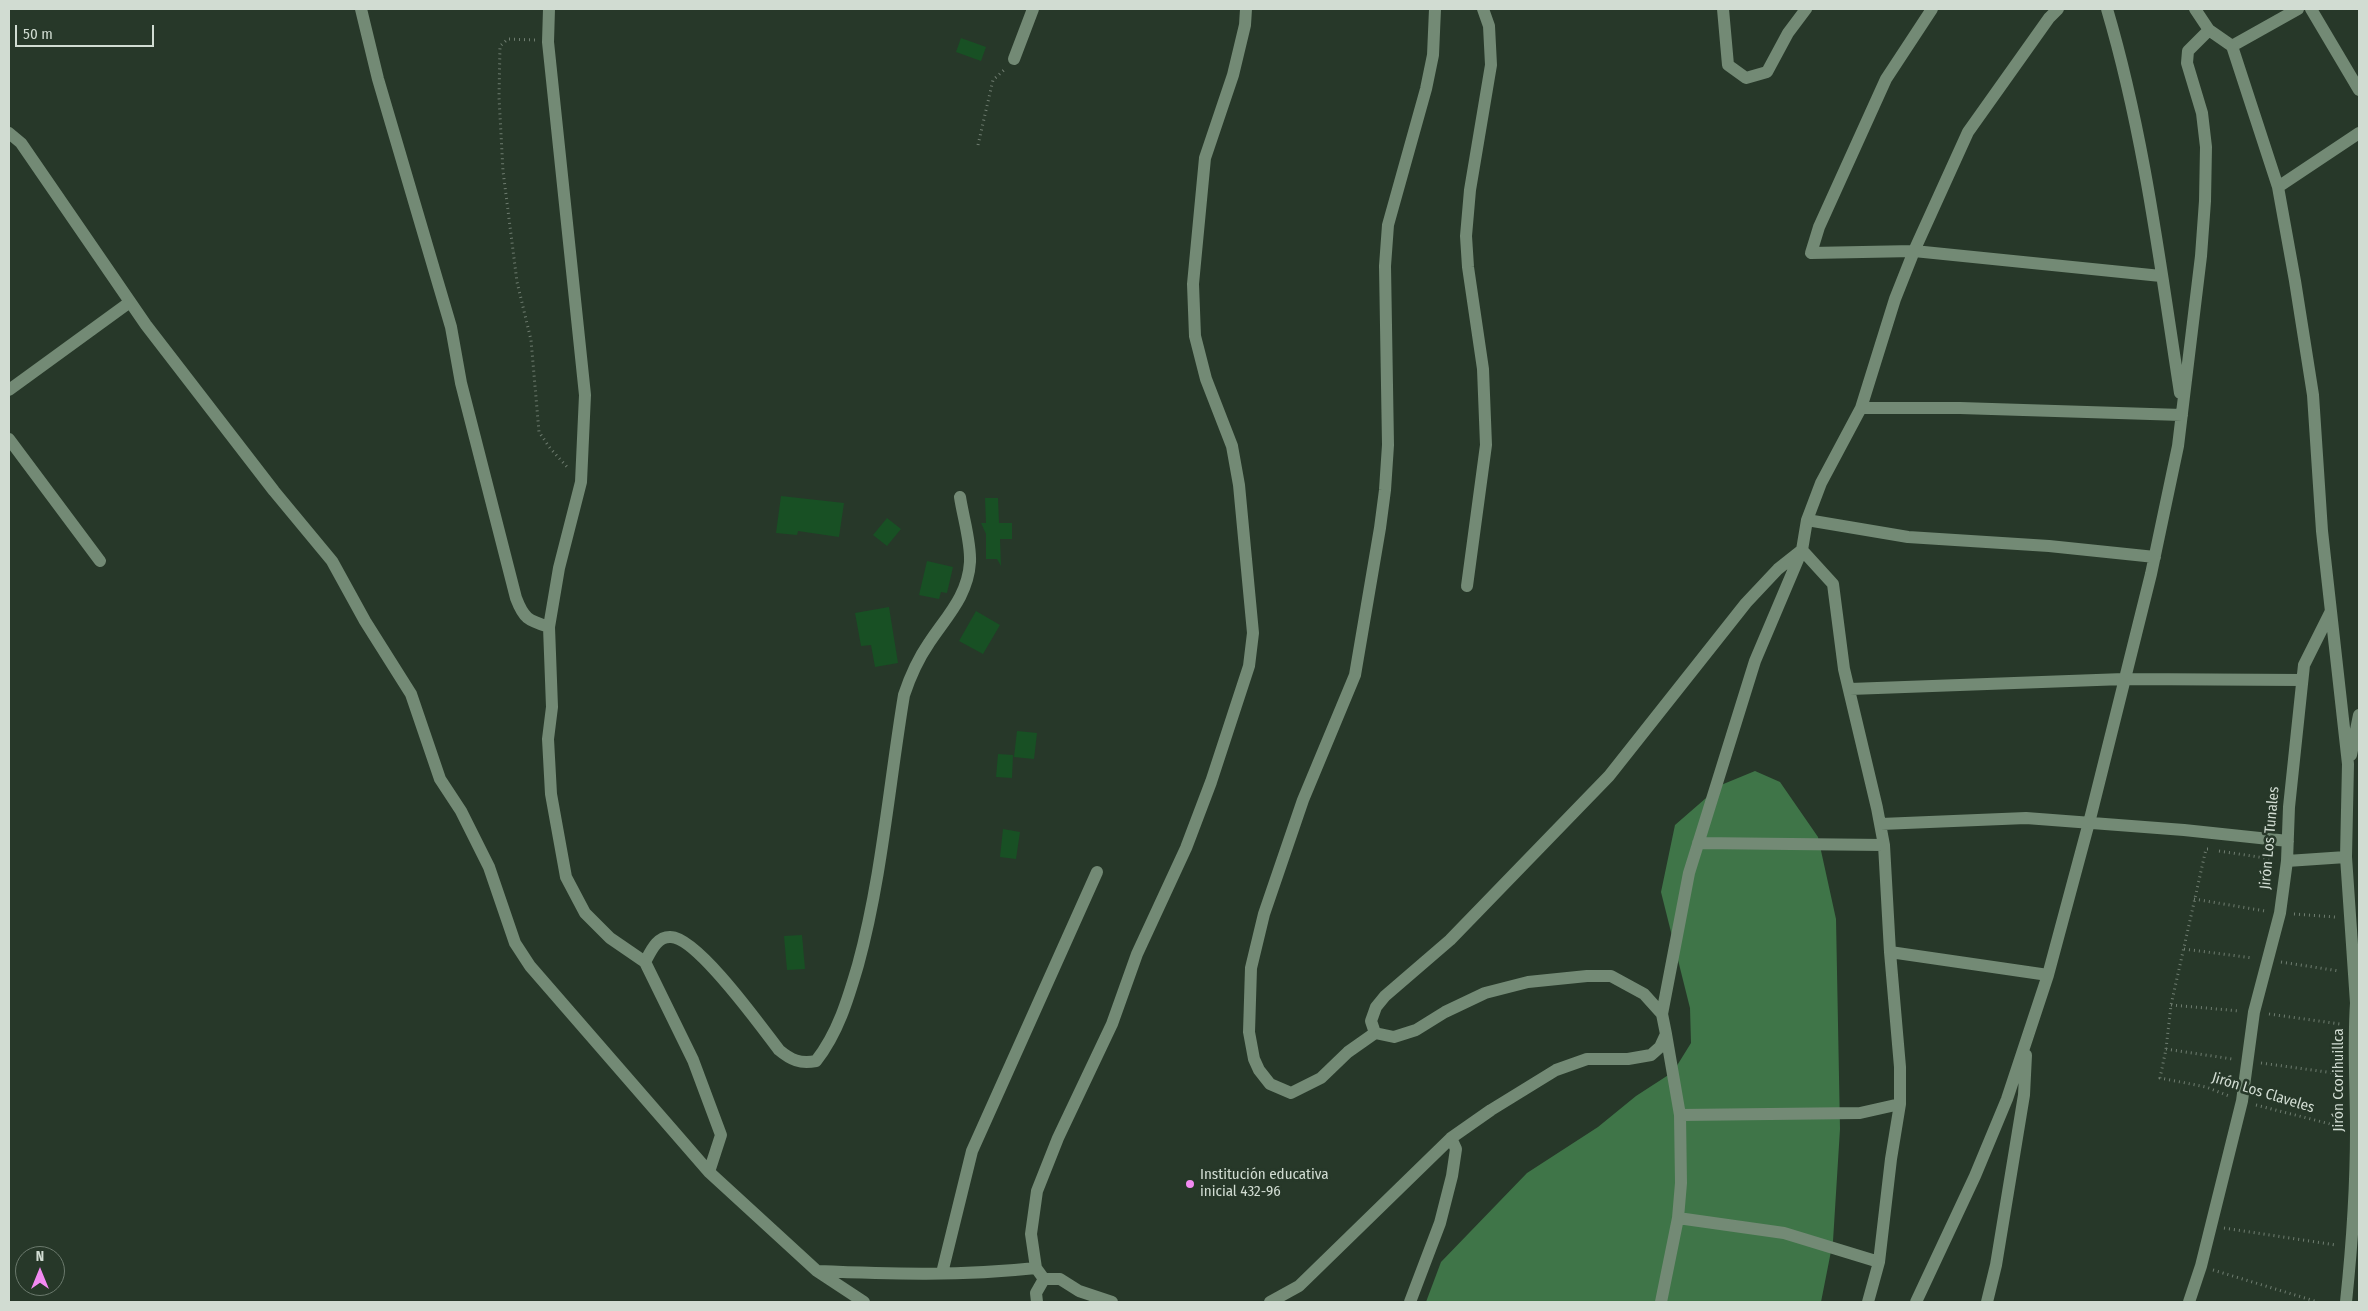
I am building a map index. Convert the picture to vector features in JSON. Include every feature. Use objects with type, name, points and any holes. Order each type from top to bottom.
[{"type":"street","points":[[361,9],[378,79],[450,327],[461,383],[516,598],[527,619],[548,627]]},
{"type":"street","points":[[549,9],[548,42],[585,395],[581,482],[559,568],[548,627],[552,707],[548,739],[551,794],[566,877],[585,913],[610,938],[645,962],[693,1060],[721,1135],[709,1172]]},
{"type":"street","points":[[1014,60],[1033,9]]},
{"type":"street","points":[[1044,1279],[1036,1268],[1031,1234],[1037,1191],[1058,1138],[1112,1024],[1137,954],[1186,848],[1211,782],[1249,666],[1253,633],[1239,485],[1232,446],[1206,379],[1195,336],[1194,284],[1205,158],[1233,75],[1245,25],[1246,9]]},
{"type":"street","points":[[1435,9],[1433,55],[1426,89],[1388,225],[1385,266],[1388,445],[1380,528],[1354,675],[1302,800],[1264,914],[1250,968],[1249,1032],[1254,1059],[1259,1070],[1270,1084],[1291,1093],[1321,1078],[1348,1052],[1375,1033],[1394,1037],[1416,1030],[1445,1012],[1485,993],[1528,982],[1587,976],[1611,976],[1644,994],[1662,1014]]},
{"type":"street","points":[[1467,586],[1486,445],[1483,369],[1468,267],[1466,236],[1470,190],[1491,65],[1489,26],[1483,9]]},
{"type":"street","points":[[1723,9],[1728,65],[1746,78],[1767,72],[1788,33],[1806,9]]},
{"type":"street","points":[[1932,9],[1886,79],[1819,227],[1811,253],[1914,251],[2161,276]]},
{"type":"street","points":[[1661,1302],[1678,1218],[1681,1183],[1680,1115],[1662,1014],[1689,873],[1698,843],[1755,661],[1802,550],[1807,520],[1821,483],[1861,408],[1895,299],[1914,251],[1968,132],[2049,18],[2058,9]]},
{"type":"street","points":[[2107,9],[2121,58],[2140,139],[2182,413]]},
{"type":"street","points":[[2195,9],[2209,30],[2232,46],[2278,187],[2313,395],[2322,531],[2348,764]]},
{"type":"street","points":[[2232,46],[2298,9]]},
{"type":"street","points":[[2310,9],[2359,90]]},
{"type":"street","points":[[1916,1302],[1978,1168],[2007,1099],[2048,975],[2089,822],[2154,557],[2178,446],[2201,256],[2205,201],[2206,146],[2202,112],[2187,62],[2188,51],[2209,30]]},
{"type":"street","points":[[9,132],[21,143],[130,302],[274,491],[332,560],[365,621],[411,694],[440,778],[461,811],[489,868],[515,943],[520,951],[579,1024],[709,1172],[817,1271],[864,1302]]},
{"type":"street","points":[[2278,187],[2359,133]]},
{"type":"street","points":[[9,390],[130,302]]},
{"type":"street","points":[[1861,408],[1960,408],[2182,413]]},
{"type":"street","points":[[9,439],[100,562]]},
{"type":"street","points":[[645,962],[656,943],[661,940],[672,937],[684,941],[725,981],[785,1055],[804,1064],[816,1061],[824,1052],[845,1010],[872,906],[904,696],[911,674],[928,645],[958,602],[967,583],[970,560],[960,497]]},
{"type":"street","points":[[1807,520],[1908,537],[2049,546],[2154,557]]},
{"type":"street","points":[[1375,1033],[1371,1020],[1376,1007],[1385,996],[1450,940],[1609,776],[1746,603],[1778,569],[1802,550]]},
{"type":"street","points":[[1802,550],[1833,584],[1844,669],[1881,824],[1884,845],[1890,952],[1900,1067],[1900,1104],[1891,1158],[1879,1262],[1868,1302]]},
{"type":"street","name":"Jirón Los Tunales","points":[[2190,1302],[2201,1266],[2242,1101],[2254,1012],[2280,913],[2287,861],[2288,807],[2304,665],[2331,611]]},
{"type":"street","points":[[1850,689],[2124,679],[2302,680]]},
{"type":"street","points":[[2348,764],[2359,715]]},
{"type":"street","name":"Jirón Ccorihuillca","points":[[2346,1302],[2352,1247],[2356,1131],[2354,1026],[2356,1003],[2346,857],[2348,764]]},
{"type":"street","points":[[1881,824],[2026,818],[2089,822],[2288,841]]},
{"type":"street","points":[[1698,843],[1884,845]]},
{"type":"street","points":[[2287,861],[2346,857]]},
{"type":"street","points":[[942,1273],[972,1151],[1097,872]]},
{"type":"street","points":[[1890,952],[2048,975]]},
{"type":"street","points":[[1270,1302],[1299,1286],[1451,1138],[1498,1105],[1556,1070],[1587,1059],[1628,1059],[1650,1055],[1660,1048],[1666,1034]]},
{"type":"street","points":[[1987,1302],[1996,1265],[2024,1095],[2026,1038]]},
{"type":"street","points":[[1680,1115],[1860,1113],[1900,1104]]},
{"type":"street","points":[[1410,1302],[1440,1223],[1452,1176],[1456,1149],[1451,1138]]},
{"type":"street","points":[[1678,1218],[1784,1233],[1879,1262]]},
{"type":"street","points":[[817,1271],[942,1273],[994,1272],[1036,1268]]},
{"type":"street","points":[[1037,1302],[1036,1293],[1044,1279]]},
{"type":"street","points":[[1044,1279],[1060,1279],[1079,1291],[1112,1302]]},
{"type":"path","points":[[548,42],[524,38],[508,39],[500,46],[499,97],[503,171],[517,282],[531,340],[539,432],[550,448],[581,482]]},
{"type":"path","points":[[978,145],[993,80],[1014,60]]},
{"type":"path","name":"Jirón Los Claveles","points":[[2287,861],[2206,849],[2171,1005],[2166,1049],[2160,1078],[2206,1087],[2242,1101],[2356,1131]]},
{"type":"path","points":[[2210,1226],[2352,1247]]},
{"type":"path","points":[[2201,1266],[2318,1302]]},
{"type":"green space","points":[[1755,771],[1780,782],[1818,837],[1836,919],[1840,1129],[1833,1241],[1821,1302],[1426,1302],[1441,1262],[1527,1173],[1598,1127],[1636,1096],[1673,1072],[1691,1043],[1690,1008],[1661,892],[1675,825],[1721,785]]},
{"type":"building","points":[[961,38],[986,47],[981,61],[956,52]]},
{"type":"building","points":[[781,496],[844,503],[839,537],[798,531],[797,535],[776,533]]},
{"type":"building","points":[[985,498],[998,498],[999,523],[1012,523],[1012,539],[1000,539],[1001,566],[997,559],[986,559],[986,534],[981,523],[986,523]]},
{"type":"building","points":[[887,518],[901,529],[887,546],[873,535]]},
{"type":"building","points":[[927,561],[953,567],[947,593],[941,592],[939,599],[919,595]]},
{"type":"building","points":[[889,607],[898,663],[875,667],[871,645],[861,646],[855,613]]},
{"type":"building","points":[[976,611],[1000,625],[983,654],[959,641]]},
{"type":"building","points":[[1017,731],[1037,733],[1034,759],[1014,757]]},
{"type":"building","points":[[998,754],[1013,755],[1012,778],[996,777]]},
{"type":"building","points":[[1003,829],[1020,832],[1016,859],[1000,857]]},
{"type":"building","points":[[802,935],[805,969],[787,970],[784,936]]},
{"type":"place","name":"Institución educativa inicial 432-96","points":[[1190,1184]]}]
